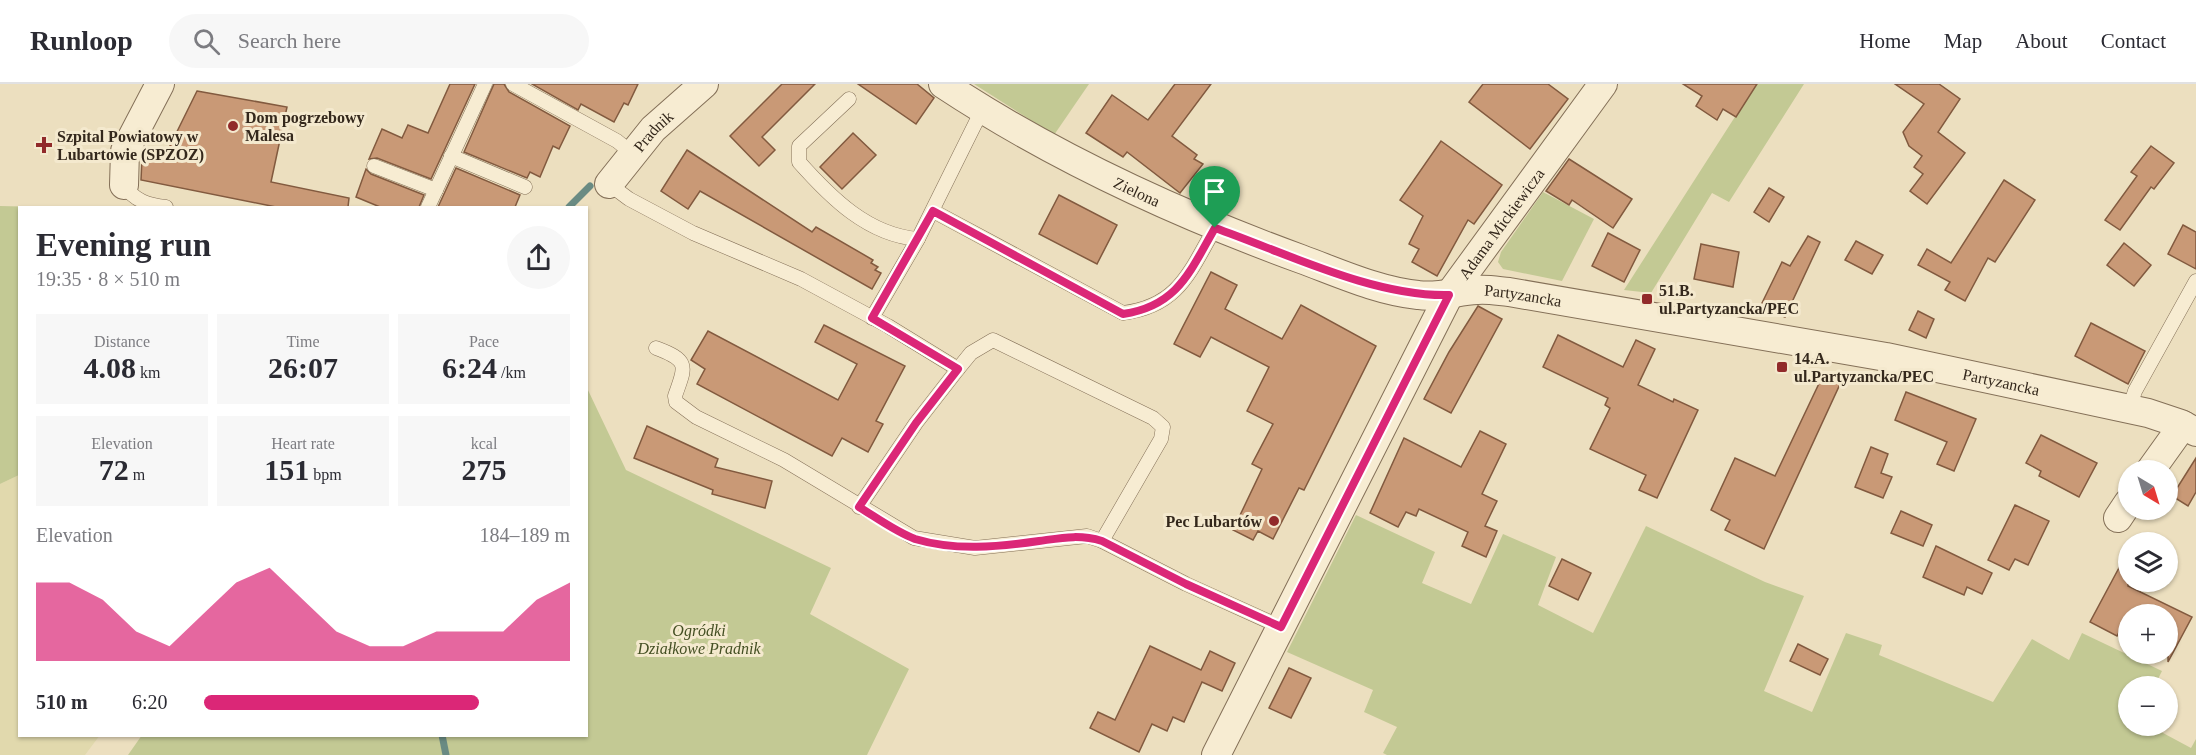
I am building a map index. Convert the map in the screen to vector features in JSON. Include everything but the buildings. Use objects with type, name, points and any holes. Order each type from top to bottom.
[{"type":"street","points":[[124,185],[125,151],[160,84]]},
{"type":"street","name":"Pradnik","points":[[609,184],[653,129],[704,84]]},
{"type":"street","name":"Zielona","points":[[945,84],[982,110],[1087,170],[1215,228],[1380,287],[1419,296],[1449,295]]},
{"type":"street","name":"Adama Mickiewicza","points":[[1216,755],[1449,295],[1603,84]]},
{"type":"street","name":"Partyzancka","points":[[1449,295],[1476,290],[1509,291],[1886,357],[2129,409],[2189,429]]},
{"type":"street","points":[[2160,460],[2189,429]]},
{"type":"lane","points":[[428,206],[485,84]]},
{"type":"lane","points":[[513,84],[617,141],[632,153]]},
{"type":"lane","points":[[849,99],[799,146],[799,162],[842,206],[878,230],[901,238],[918,239]]},
{"type":"lane","points":[[872,318],[933,211],[982,110]]},
{"type":"lane","points":[[451,156],[525,187]]},
{"type":"lane","points":[[374,166],[436,190]]},
{"type":"lane","points":[[609,184],[629,199],[693,233],[801,279],[958,369]]},
{"type":"lane","points":[[124,185],[130,195],[150,205],[158,206]]},
{"type":"lane","points":[[933,211],[1123,314],[1143,311],[1172,296],[1193,267],[1215,228]]},
{"type":"lane","points":[[2129,409],[2135,391],[2196,281]]},
{"type":"lane","points":[[859,507],[916,423],[958,369],[980,346],[993,340],[1159,422],[1163,427],[1161,439],[1102,541]]},
{"type":"lane","points":[[656,348],[673,355],[683,368],[684,376],[675,396],[682,408],[784,460],[859,507],[915,538],[975,548],[1069,536],[1087,536],[1102,541],[1177,580],[1281,627]]},
{"type":"shaded area","points":[[18,475],[18,737],[98,737],[85,755],[0,755],[0,484]]},
{"type":"green space","points":[[974,84],[1089,84],[1054,135]]},
{"type":"green space","points":[[1756,84],[1804,84],[1729,202],[1712,193],[1651,293],[1624,290]]},
{"type":"green space","points":[[1543,192],[1594,219],[1562,281],[1503,269],[1498,262],[1501,252]]},
{"type":"green space","points":[[0,206],[18,206],[18,475],[0,484]]},
{"type":"green space","name":"Ogródki Działkowe Pradnik","points":[[588,390],[626,470],[831,568],[810,614],[909,669],[867,755],[128,755],[141,737],[588,737]]},
{"type":"green space","points":[[1356,515],[1435,552],[1422,583],[1471,604],[1503,534],[1556,557],[1538,605],[1593,633],[1646,526],[1765,582],[1804,596],[1764,691],[1812,712],[1846,633],[1882,645],[1879,655],[1993,702],[2032,639],[2069,660],[2082,633],[2118,650],[2118,664],[2147,664],[2162,671],[2160,676],[2118,676],[2118,736],[2169,736],[2191,748],[2196,739],[2196,755],[1387,755],[1383,753],[1397,727],[1364,712],[1373,690],[1287,652]]},
{"type":"waterway","points":[[570,206],[590,186]]},
{"type":"waterway","points":[[442,737],[446,755]]},
{"type":"place","name":"Dom pogrzebowy Malesa","points":[[233,126]]},
{"type":"place","name":"Szpital Powiatowy w Lubartowie (SPZOZ)","points":[[44,145]]},
{"type":"place","name":"51.B. ul.Partyzancka/PEC","points":[[1647,299]]},
{"type":"place","name":"14.A. ul.Partyzancka/PEC","points":[[1782,367]]},
{"type":"place","name":"Pec Lubartów","points":[[1274,521]]},
{"type":"route","points":[[933,211],[1123,314],[1143,311],[1172,296],[1193,267],[1215,228],[1380,287],[1419,296],[1449,295],[1281,627],[1186,584],[1102,541],[1087,536],[1069,536],[975,548],[915,538],[893,528],[859,507],[916,423],[958,369],[930,350],[872,318],[933,211]]}]
